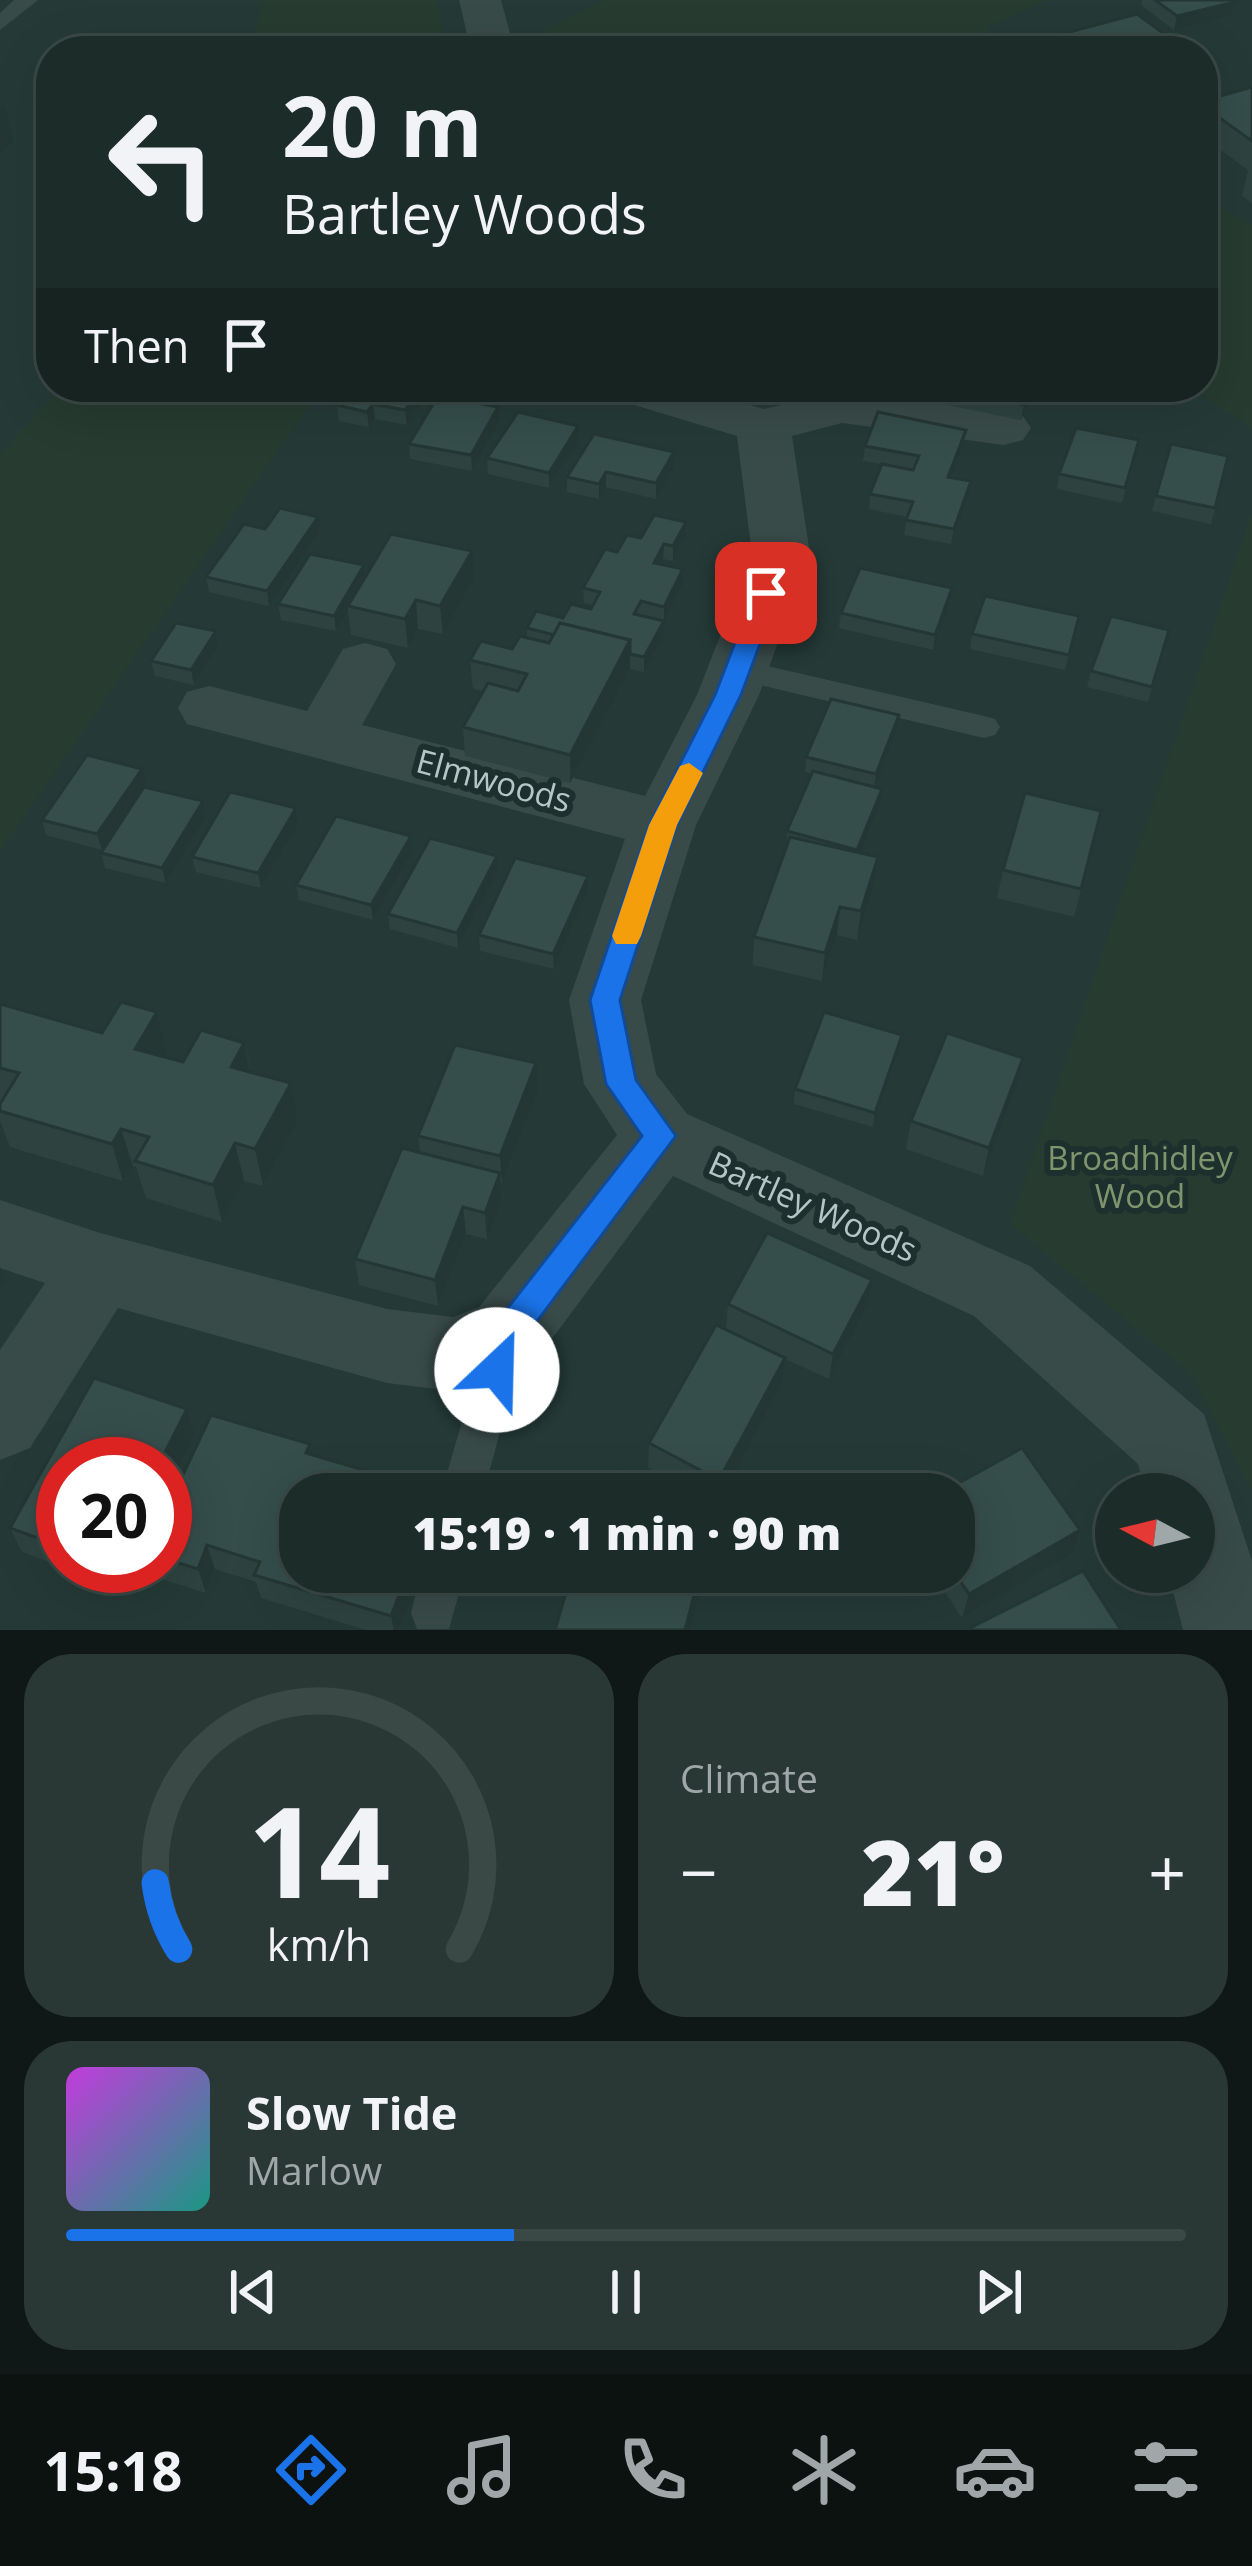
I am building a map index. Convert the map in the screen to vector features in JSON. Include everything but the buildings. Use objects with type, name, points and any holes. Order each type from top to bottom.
[{"type":"street","points":[[480,0],[489,36]]},
{"type":"street","points":[[682,402],[764,426],[842,407],[1004,428]]},
{"type":"street","name":"Bartley Woods","points":[[764,426],[781,554],[737,670],[663,825],[605,1000],[621,1084],[660,1136],[1002,1292],[1174,1442],[1183,1473]]},
{"type":"street","points":[[325,734],[365,664]]},
{"type":"street","name":"Elmwoods","points":[[209,708],[325,734],[663,825]]},
{"type":"street","points":[[0,1234],[100,1268],[386,1346],[453,1354],[508,1333],[660,1136]]},
{"type":"street","points":[[0,1421],[100,1268]]},
{"type":"street","points":[[1215,1584],[1228,1630]]},
{"type":"lane","points":[[0,24],[27,0]]},
{"type":"lane","points":[[737,670],[984,727]]},
{"type":"lane","points":[[468,1473],[508,1333]]},
{"type":"green space","points":[[263,0],[437,0],[445,36],[255,36]]},
{"type":"green space","points":[[604,0],[1049,0],[988,26],[991,36],[545,36],[545,30]]},
{"type":"green space","points":[[1218,208],[1252,224],[1252,428],[1212,402],[1218,402]]},
{"type":"green space","points":[[48,402],[312,402],[0,851],[0,454]]},
{"type":"green space","name":"Broadhidley Wood","points":[[1252,513],[1252,1491],[1190,1373],[1010,1224]]},
{"type":"slow traffic","points":[[626,936],[663,825],[689,773]]},
{"type":"route","points":[[497,1370],[508,1333],[660,1136],[621,1084],[605,1000],[663,825],[728,695],[766,593]]}]
